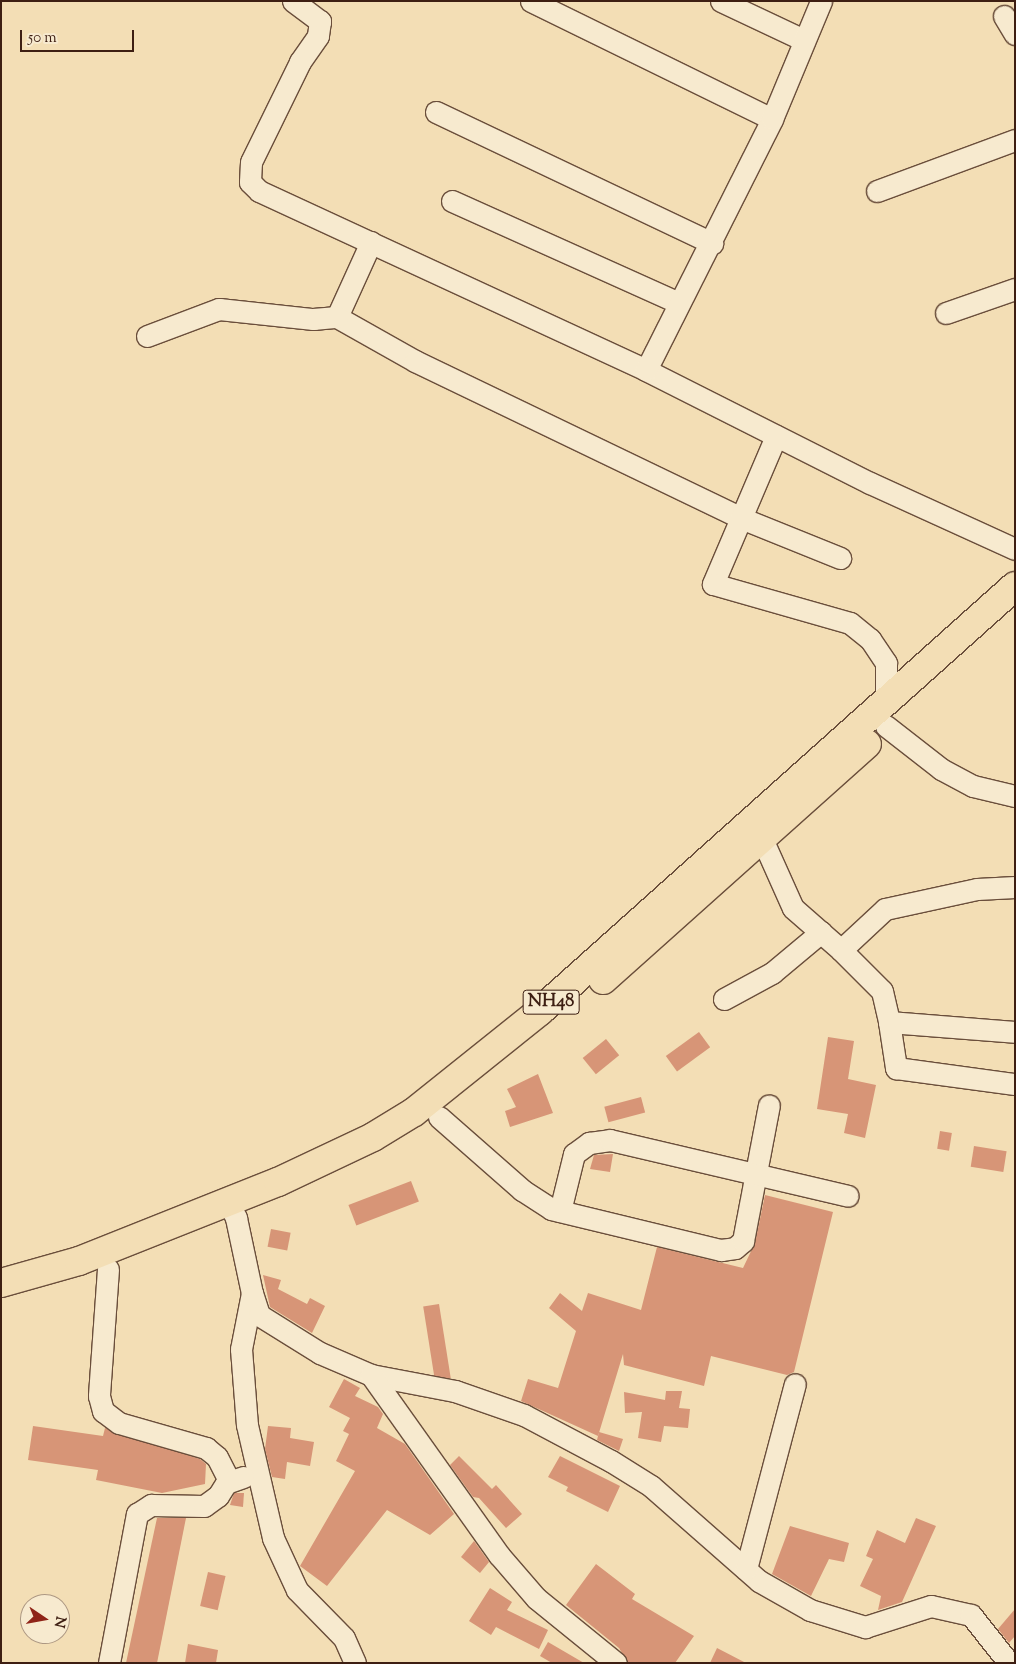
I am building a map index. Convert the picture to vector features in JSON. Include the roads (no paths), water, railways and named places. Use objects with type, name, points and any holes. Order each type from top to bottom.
[{"type":"highway","name":"NH48","points":[[1,1283],[155,1241],[382,1153],[439,1117],[481,1086],[763,840],[1015,586]]},
{"type":"highway","name":"NH48","points":[[232,1210],[373,1137],[470,1071],[886,714],[1015,610]]},
{"type":"highway","name":"NH48","points":[[1,1302],[108,1269],[155,1241]]},
{"type":"street","points":[[293,1],[312,10],[320,21],[318,36],[300,62],[251,162],[250,182],[259,191],[646,370],[776,436],[1015,549]]},
{"type":"street","points":[[531,1],[772,119]]},
{"type":"street","points":[[722,1],[804,40]]},
{"type":"street","points":[[646,370],[677,302],[712,243],[772,119],[821,1]]},
{"type":"street","points":[[1004,16],[1015,34]]},
{"type":"street","points":[[436,112],[712,243]]},
{"type":"street","points":[[877,191],[1015,140]]},
{"type":"street","points":[[452,201],[677,302]]},
{"type":"street","points":[[337,317],[371,242]]},
{"type":"street","points":[[946,312],[1015,289]]},
{"type":"street","points":[[147,336],[219,309],[337,317],[415,361],[741,518],[840,558]]},
{"type":"street","points":[[776,436],[713,584],[850,623],[870,639],[886,663],[886,714],[941,769],[973,786],[1015,796]]},
{"type":"street","points":[[763,840],[794,908],[842,950],[882,991],[896,1068],[1015,1084]]},
{"type":"street","points":[[842,950],[885,909],[977,889],[1015,887]]},
{"type":"street","points":[[724,999],[772,973],[821,932]]},
{"type":"street","points":[[889,1022],[1015,1032]]},
{"type":"street","points":[[439,1117],[522,1190],[560,1211],[721,1250],[735,1248],[743,1240],[769,1106]]},
{"type":"street","points":[[560,1211],[574,1154],[589,1142],[635,1143],[756,1175],[848,1196]]},
{"type":"street","points":[[232,1210],[258,1315],[320,1353],[372,1375],[455,1391],[524,1415],[651,1486],[746,1569],[810,1610],[865,1627],[931,1606],[971,1615],[1008,1663]]},
{"type":"street","points":[[108,1269],[99,1396],[103,1411],[119,1423],[206,1448],[217,1457],[229,1481]]},
{"type":"street","points":[[252,1293],[241,1349],[247,1425],[273,1538],[297,1590],[344,1638],[355,1663]]},
{"type":"street","points":[[372,1375],[530,1591],[616,1663]]},
{"type":"street","points":[[746,1569],[795,1384]]},
{"type":"street","points":[[109,1663],[137,1514],[151,1505],[204,1506],[229,1481],[258,1475]]}]
